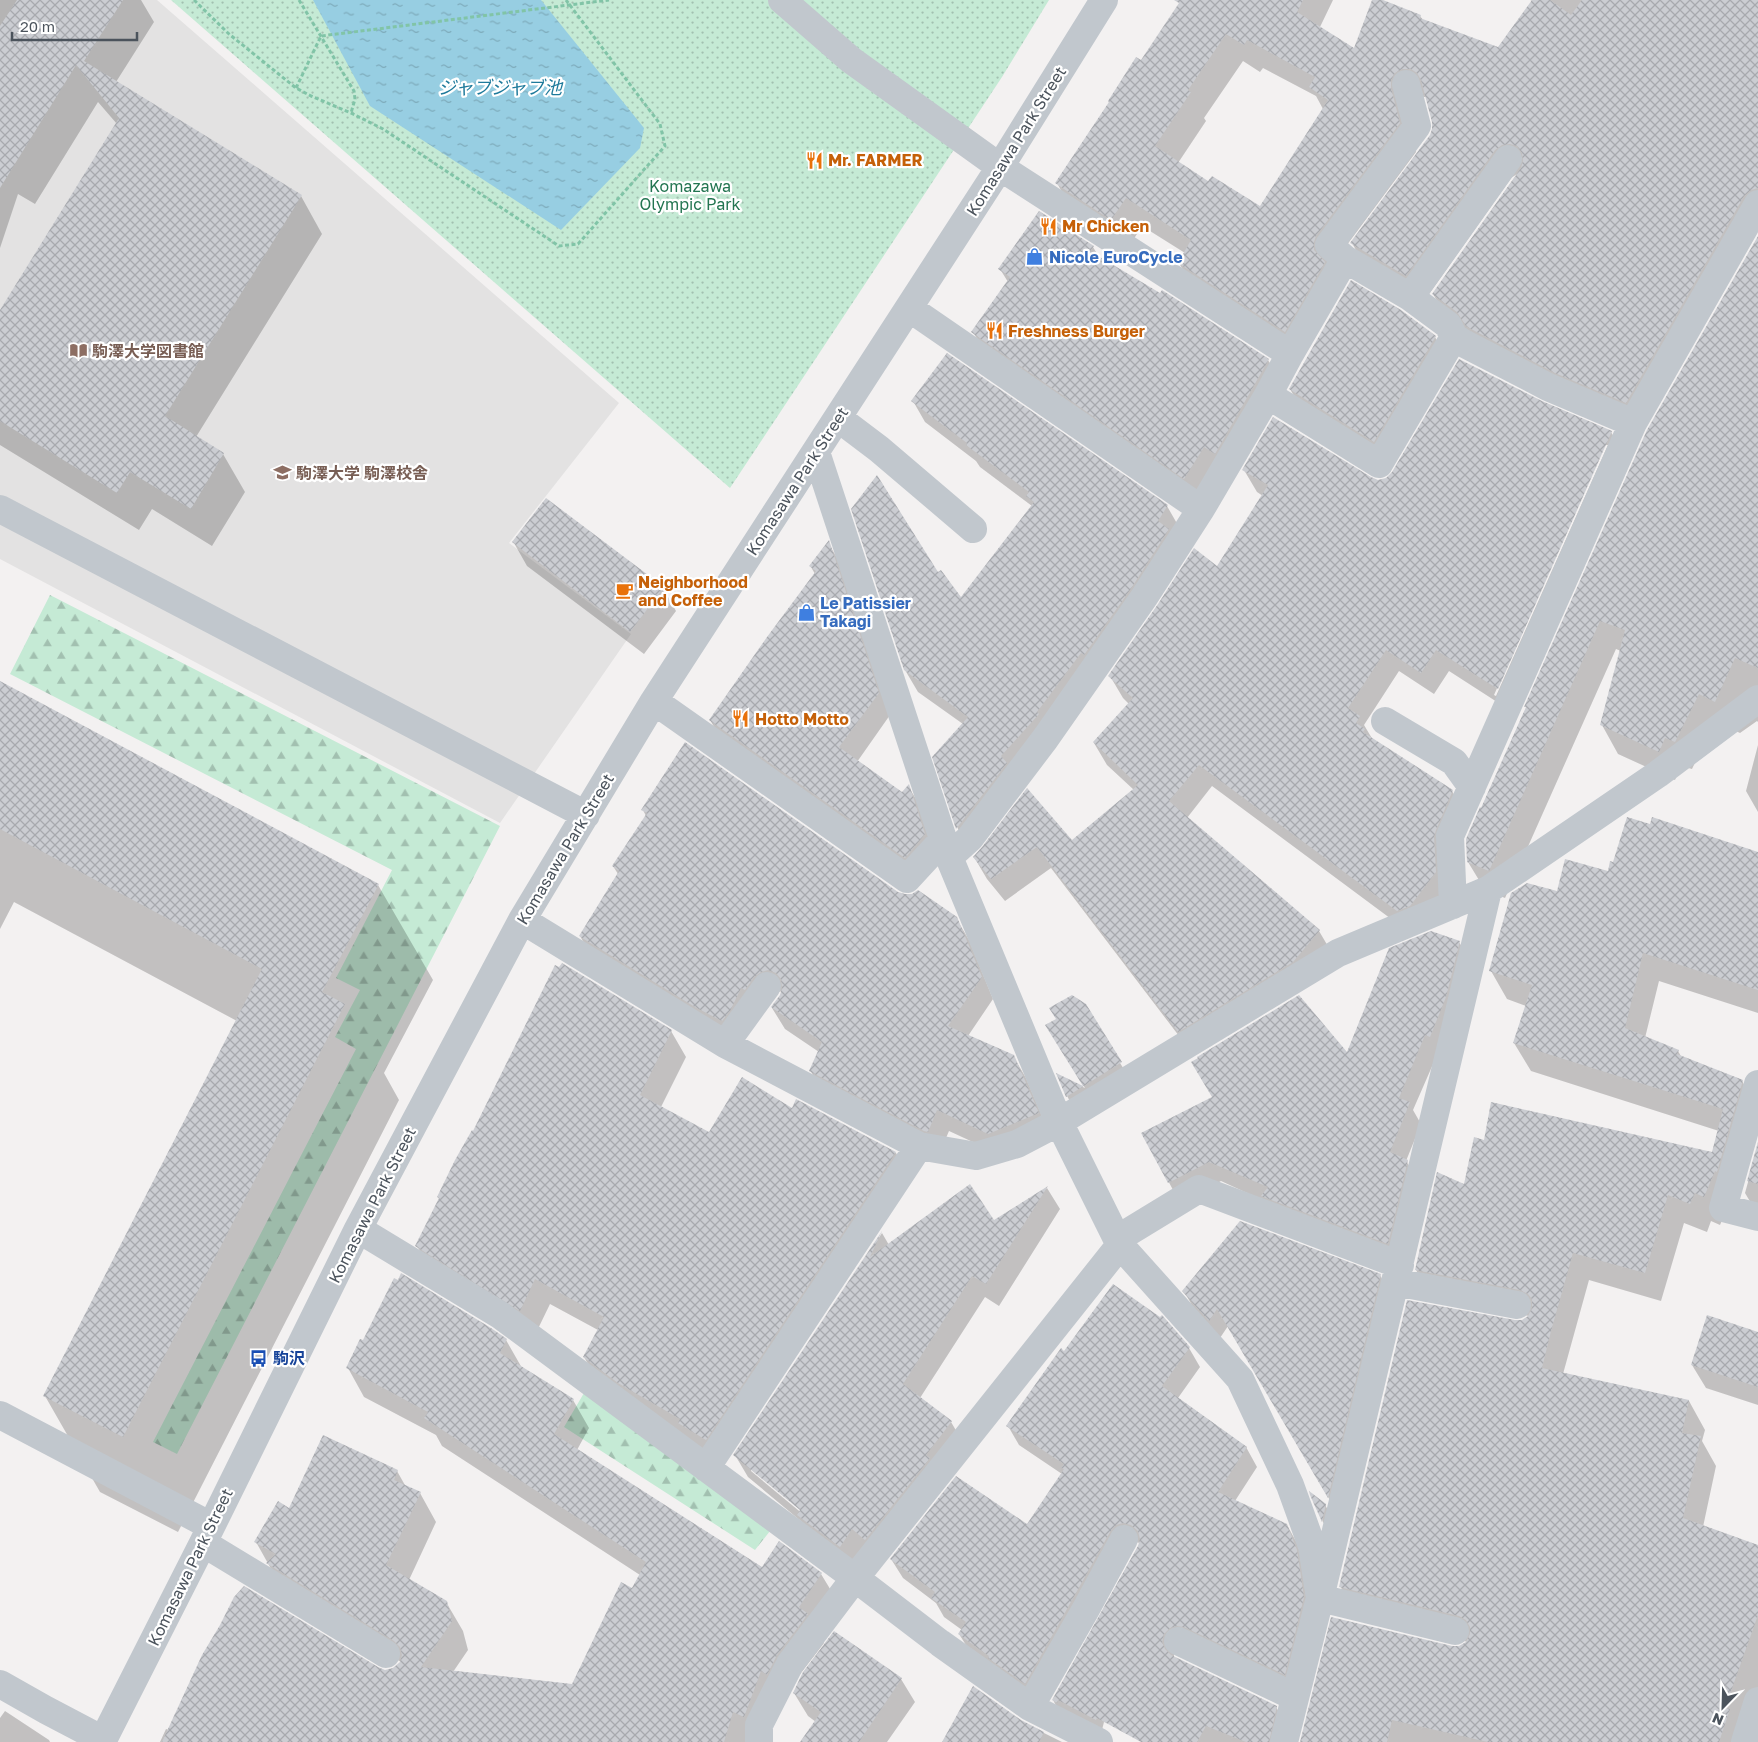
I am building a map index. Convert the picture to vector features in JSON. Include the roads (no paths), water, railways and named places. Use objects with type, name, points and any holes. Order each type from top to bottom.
[{"type":"street","points":[[782,0],[851,60],[1000,168],[1290,354]]},
{"type":"street","name":"Komasawa Park Street","points":[[103,1741],[358,1229],[522,920],[654,701],[1000,168],[1104,0]]},
{"type":"street","points":[[1406,84],[1417,126],[1329,245],[1345,259],[1410,297],[1448,325],[1454,337],[1465,344],[1548,387],[1633,423]]},
{"type":"street","points":[[1410,297],[1508,159]]},
{"type":"street","points":[[1453,905],[1450,836],[1633,423],[1758,204]]},
{"type":"street","points":[[654,701],[907,879],[946,848],[970,838],[1045,739],[1145,596],[1201,509],[1345,259]]},
{"type":"street","points":[[909,308],[1201,509]]},
{"type":"street","points":[[1268,395],[1378,464],[1454,337]]},
{"type":"street","points":[[838,418],[878,448],[973,529]]},
{"type":"street","points":[[816,452],[946,848],[1059,1122],[1118,1242],[1240,1380],[1290,1485],[1312,1546],[1320,1598]]},
{"type":"street","points":[[0,509],[586,815]]},
{"type":"street","points":[[522,920],[725,1044],[919,1146],[976,1156],[1017,1144],[1059,1122],[1338,953],[1488,890],[1658,774],[1758,699]]},
{"type":"street","points":[[1385,720],[1454,762],[1472,788]]},
{"type":"street","points":[[1284,1742],[1398,1274],[1488,890]]},
{"type":"street","points":[[725,1044],[767,986]]},
{"type":"street","points":[[1758,1084],[1723,1208],[1758,1217]]},
{"type":"street","points":[[706,1468],[919,1146]]},
{"type":"street","points":[[759,1742],[759,1724],[790,1664],[1118,1242],[1199,1189],[1398,1274],[1517,1305]]},
{"type":"street","points":[[358,1229],[500,1315],[940,1643],[1030,1707],[1099,1742]]},
{"type":"street","points":[[0,1415],[207,1534],[386,1654]]},
{"type":"street","points":[[1030,1707],[1124,1539]]},
{"type":"street","points":[[1320,1598],[1455,1631]]},
{"type":"street","points":[[1178,1641],[1295,1697]]},
{"type":"street","points":[[0,1684],[103,1741]]},
{"type":"street","points":[[1745,1742],[1758,1701]]},
{"type":"water","name":"ジャブジャブ池","points":[[313,0],[541,0],[644,128],[640,148],[561,230],[370,106]]},
{"type":"place","name":"Mr. FARMER","points":[[814,160]]},
{"type":"place","name":"Mr Chicken","points":[[1048,226]]},
{"type":"place","name":"Nicole EuroCycle","points":[[1035,257]]},
{"type":"place","name":"Freshness Burger","points":[[994,331]]},
{"type":"place","name":"駒澤大学図書館","points":[[78,351]]},
{"type":"place","name":"駒澤大学 駒澤校舎","points":[[282,473]]},
{"type":"place","name":"Neighborhood and Coffee","points":[[624,591]]},
{"type":"place","name":"Le Patissier Takagi","points":[[806,612]]},
{"type":"place","name":"Hotto Motto","points":[[741,719]]},
{"type":"place","name":"駒沢","points":[[259,1358]]},
{"type":"park label","name":"Komazawa Olympic Park","points":[[690,195]]}]
